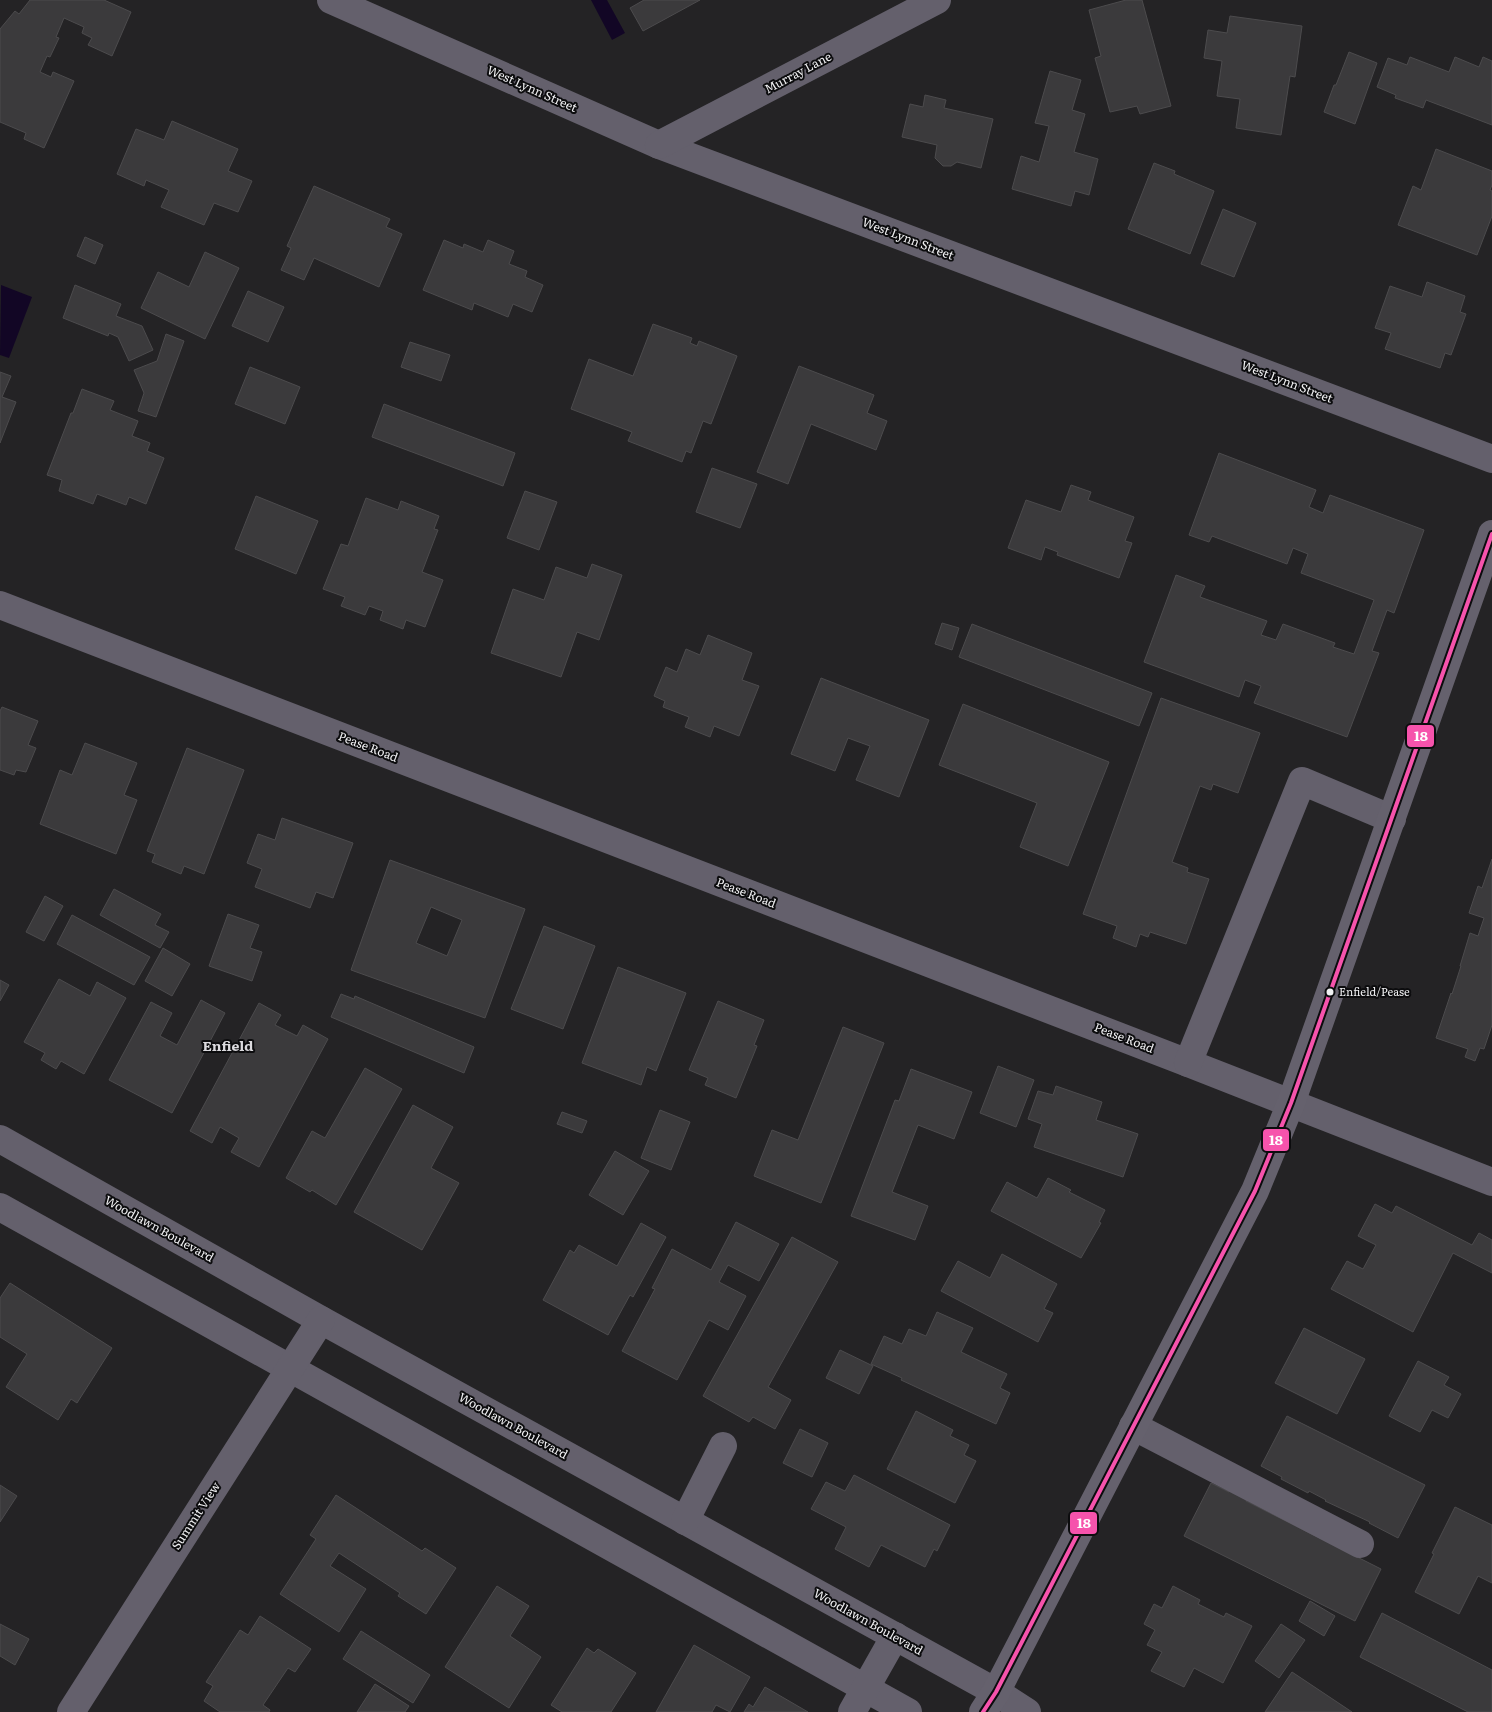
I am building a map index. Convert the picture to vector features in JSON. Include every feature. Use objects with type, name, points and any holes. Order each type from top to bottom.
[{"type":"main road","points":[[990,1702],[1255,1191],[1291,1103],[1492,534]]},
{"type":"street","name":"West Lynn Street","points":[[331,0],[659,145],[1492,459]]},
{"type":"street","name":"Murray Lane","points":[[659,145],[937,0]]},
{"type":"street","name":"Pease Road","points":[[0,605],[1492,1182]]},
{"type":"street","points":[[1188,1063],[1302,781],[1392,819]]},
{"type":"street","name":"Woodlawn Boulevard","points":[[0,1139],[321,1320],[895,1636],[990,1702],[1027,1712]]},
{"type":"street","points":[[0,1207],[908,1712]]},
{"type":"street","name":"Summit View","points":[[71,1712],[321,1320]]},
{"type":"street","points":[[1133,1426],[1360,1544]]},
{"type":"street","points":[[685,1521],[723,1446]]},
{"type":"street","points":[[852,1712],[895,1636]]},
{"type":"shaded area","points":[[591,0],[607,0],[625,33],[612,40]]},
{"type":"shaded area","points":[[1,285],[32,297],[9,358],[0,355]]},
{"type":"building","points":[[30,0],[104,0],[131,12],[112,56],[88,45],[92,38],[82,33],[84,27],[64,18],[56,37],[59,38],[50,57],[47,56],[40,72],[51,77],[53,72],[74,81],[44,148],[24,139],[26,133],[0,122],[0,29],[15,11],[19,14]]},
{"type":"building","points":[[644,0],[700,0],[643,31],[630,8]]},
{"type":"building","points":[[1126,0],[1142,0],[1171,106],[1140,114],[1137,106],[1110,112],[1095,58],[1101,56],[1089,10]]},
{"type":"building","points":[[1230,16],[1302,26],[1295,77],[1290,76],[1281,135],[1236,128],[1240,99],[1217,96],[1222,61],[1204,58],[1208,30],[1227,33]]},
{"type":"building","points":[[1349,52],[1377,63],[1355,124],[1324,112]]},
{"type":"building","points":[[1410,57],[1449,72],[1455,57],[1479,67],[1483,57],[1492,61],[1492,125],[1426,100],[1423,108],[1395,98],[1396,95],[1377,87],[1388,58],[1407,65]]},
{"type":"building","points":[[1050,71],[1081,80],[1072,110],[1085,114],[1074,152],[1098,159],[1089,195],[1075,191],[1071,206],[1012,189],[1021,156],[1039,162],[1049,126],[1035,123]]},
{"type":"building","points":[[925,95],[946,100],[944,108],[993,119],[981,168],[957,162],[951,166],[943,166],[935,158],[937,145],[902,137],[910,104],[923,107]]},
{"type":"building","points":[[172,121],[238,149],[228,171],[252,181],[238,212],[214,203],[204,225],[161,207],[169,190],[146,180],[144,186],[117,174],[136,129],[164,140]]},
{"type":"building","points":[[1436,149],[1492,171],[1490,190],[1492,191],[1492,216],[1477,255],[1398,225],[1413,186],[1421,190]]},
{"type":"building","points":[[1154,163],[1175,171],[1174,174],[1214,191],[1190,254],[1128,229]]},
{"type":"building","points":[[314,186],[390,219],[386,227],[402,234],[379,287],[314,258],[304,280],[281,270],[291,248],[287,246]]},
{"type":"building","points":[[1223,209],[1256,223],[1234,277],[1201,264]]},
{"type":"building","points":[[85,237],[103,245],[95,264],[77,256]]},
{"type":"building","points":[[444,240],[463,248],[464,244],[483,252],[488,240],[514,251],[509,264],[527,271],[525,277],[543,285],[532,312],[513,304],[508,317],[474,303],[472,310],[423,290]]},
{"type":"building","points":[[205,252],[239,268],[205,339],[141,308],[158,272],[189,287]]},
{"type":"building","points":[[1427,282],[1465,296],[1460,312],[1466,314],[1451,355],[1445,353],[1440,368],[1385,349],[1391,333],[1375,328],[1390,286],[1422,297]]},
{"type":"building","points":[[75,285],[121,304],[116,316],[142,326],[153,350],[129,361],[118,337],[109,333],[108,336],[63,318]]},
{"type":"building","points":[[248,291],[284,307],[268,342],[232,326]]},
{"type":"building","points":[[653,324],[692,338],[690,343],[697,346],[699,341],[737,356],[711,424],[703,421],[691,453],[686,451],[682,462],[628,441],[632,432],[571,409],[589,359],[633,376]]},
{"type":"building","points":[[166,334],[184,341],[156,417],[138,411],[144,393],[134,370],[157,361]]},
{"type":"building","points":[[410,342],[450,355],[441,381],[401,367]]},
{"type":"building","points":[[799,366],[874,395],[867,413],[887,421],[876,450],[811,424],[788,484],[757,472]]},
{"type":"building","points":[[250,367],[300,387],[285,424],[235,404]]},
{"type":"building","points":[[0,372],[11,376],[2,397],[16,402],[0,443]]},
{"type":"building","points":[[82,389],[114,401],[110,410],[138,421],[132,436],[150,443],[147,451],[164,458],[146,504],[129,497],[126,505],[97,494],[93,504],[59,491],[62,480],[47,475]]},
{"type":"building","points":[[384,404],[515,453],[503,486],[372,437]]},
{"type":"building","points":[[1219,453],[1316,490],[1309,507],[1323,513],[1330,495],[1424,530],[1394,613],[1387,610],[1372,651],[1379,653],[1347,737],[1254,703],[1261,686],[1245,680],[1239,697],[1144,662],[1176,575],[1205,586],[1200,597],[1267,621],[1261,635],[1276,640],[1283,624],[1335,643],[1333,647],[1354,654],[1374,600],[1301,573],[1308,554],[1293,548],[1287,564],[1212,536],[1209,542],[1189,535]]},
{"type":"building","points":[[712,468],[757,484],[740,528],[696,512]]},
{"type":"building","points":[[1071,485],[1091,492],[1088,500],[1134,517],[1125,541],[1132,543],[1119,578],[1057,555],[1058,552],[1045,547],[1041,560],[1008,548],[1026,500],[1061,512]]},
{"type":"building","points":[[525,491],[557,502],[539,550],[507,538]]},
{"type":"building","points":[[256,496],[318,521],[296,574],[235,549]]},
{"type":"building","points":[[366,498],[398,510],[401,501],[439,516],[434,529],[438,530],[422,572],[443,580],[425,627],[406,620],[403,629],[380,620],[383,611],[369,606],[365,615],[341,606],[345,597],[323,589],[341,544],[348,546]]},
{"type":"building","points":[[592,564],[622,575],[599,640],[577,632],[561,677],[491,653],[513,589],[544,600],[556,567],[587,578]]},
{"type":"building","points":[[942,623],[959,628],[952,650],[935,644]]},
{"type":"building","points":[[972,624],[1152,693],[1139,726],[959,657]]},
{"type":"building","points":[[708,635],[752,653],[742,680],[759,686],[739,736],[714,726],[710,737],[685,727],[689,717],[663,707],[665,701],[654,696],[666,667],[677,672],[686,649],[700,655]]},
{"type":"building","points":[[821,678],[929,720],[899,797],[856,780],[870,746],[848,738],[835,771],[791,754]]},
{"type":"building","points":[[1161,698],[1260,733],[1238,793],[1213,784],[1211,790],[1200,786],[1172,862],[1188,868],[1187,872],[1209,879],[1186,944],[1150,932],[1148,937],[1140,934],[1136,947],[1113,938],[1117,926],[1083,914]]},
{"type":"building","points":[[963,704],[1109,762],[1068,866],[1020,847],[1037,803],[939,765]]},
{"type":"building","points":[[2,707],[38,721],[28,745],[36,748],[26,772],[16,770],[14,775],[0,770],[0,711]]},
{"type":"building","points":[[85,743],[137,763],[124,795],[137,800],[116,854],[40,824],[60,770],[72,775]]},
{"type":"building","points":[[187,748],[244,770],[204,874],[184,866],[181,874],[152,862],[155,854],[147,851]]},
{"type":"building","points":[[282,818],[353,843],[333,898],[316,892],[310,908],[255,887],[262,869],[247,863],[258,834],[275,840]]},
{"type":"building","points":[[1492,859],[1492,1025],[1484,1049],[1480,1048],[1475,1061],[1465,1057],[1468,1049],[1436,1038],[1452,994],[1470,933],[1478,936],[1484,918],[1469,913],[1478,886],[1482,888]]},
{"type":"building","points":[[390,860],[525,909],[485,1018],[351,970]],"holes":[[[431,907],[462,920],[447,956],[416,943]]]},
{"type":"building","points":[[114,889],[161,914],[155,925],[169,932],[160,948],[100,915]]},
{"type":"building","points":[[45,896],[63,906],[44,941],[26,932]]},
{"type":"building","points":[[228,914],[259,925],[250,948],[262,952],[252,981],[209,966]]},
{"type":"building","points":[[72,915],[150,957],[134,985],[57,944]]},
{"type":"building","points":[[544,926],[595,946],[563,1029],[511,1009]]},
{"type":"building","points":[[163,948],[190,964],[172,996],[145,981]]},
{"type":"building","points":[[618,967],[686,993],[656,1071],[647,1067],[641,1085],[582,1063]]},
{"type":"building","points":[[59,979],[90,996],[97,982],[126,998],[84,1074],[61,1061],[56,1069],[41,1060],[45,1053],[24,1042]]},
{"type":"building","points":[[0,980],[9,985],[0,1001]]},
{"type":"building","points":[[341,994],[354,999],[355,996],[474,1047],[464,1073],[331,1017]]},
{"type":"building","points":[[201,1000],[225,1013],[172,1113],[109,1080],[151,1002],[172,1013],[160,1036],[177,1045]]},
{"type":"building","points":[[718,1001],[764,1020],[754,1045],[757,1046],[736,1098],[705,1085],[708,1078],[689,1070]]},
{"type":"building","points":[[259,1003],[281,1015],[275,1025],[297,1036],[303,1025],[328,1039],[259,1167],[231,1152],[239,1138],[220,1127],[212,1143],[190,1131]]},
{"type":"building","points":[[843,1027],[884,1043],[821,1203],[754,1176],[772,1130],[798,1140]]},
{"type":"building","points":[[998,1066],[1034,1080],[1016,1127],[980,1113]]},
{"type":"building","points":[[365,1068],[402,1089],[336,1205],[312,1190],[310,1192],[286,1178],[312,1131],[325,1138]]},
{"type":"building","points":[[911,1069],[972,1092],[954,1139],[918,1125],[892,1192],[928,1206],[915,1240],[851,1216],[895,1100],[899,1101]]},
{"type":"building","points":[[1056,1086],[1102,1102],[1096,1120],[1138,1134],[1123,1177],[1034,1147],[1042,1124],[1028,1119],[1038,1091],[1053,1095]]},
{"type":"building","points":[[413,1105],[453,1127],[431,1168],[459,1183],[422,1250],[354,1212]]},
{"type":"building","points":[[660,1110],[690,1122],[671,1170],[641,1158]]},
{"type":"building","points":[[562,1112],[587,1121],[582,1133],[557,1124]]},
{"type":"building","points":[[615,1151],[649,1171],[623,1215],[589,1195]]},
{"type":"building","points":[[1048,1178],[1071,1190],[1069,1192],[1105,1210],[1099,1222],[1101,1223],[1081,1258],[991,1211],[1007,1182],[1037,1198]]},
{"type":"building","points":[[1375,1204],[1392,1213],[1396,1206],[1472,1245],[1479,1233],[1492,1240],[1492,1273],[1453,1253],[1413,1332],[1331,1289],[1347,1261],[1363,1269],[1376,1245],[1358,1236]]},
{"type":"building","points":[[736,1222],[779,1244],[759,1281],[728,1265],[719,1282],[746,1296],[728,1330],[709,1320],[677,1380],[622,1351],[655,1289],[652,1288],[672,1249],[711,1270]]},
{"type":"building","points":[[641,1223],[666,1237],[633,1297],[630,1295],[608,1335],[543,1300],[570,1250],[574,1253],[579,1245],[617,1266]]},
{"type":"building","points":[[792,1237],[838,1262],[768,1387],[791,1400],[775,1429],[753,1417],[749,1422],[703,1396]]},
{"type":"building","points":[[1002,1254],[1057,1284],[1044,1309],[1053,1313],[1038,1342],[941,1291],[958,1261],[990,1278]]},
{"type":"building","points":[[10,1283],[112,1348],[77,1403],[71,1399],[58,1420],[6,1387],[27,1354],[0,1337],[0,1298]]},
{"type":"building","points":[[937,1312],[973,1328],[961,1352],[1007,1374],[1000,1388],[1010,1393],[996,1424],[871,1364],[884,1336],[902,1344],[909,1329],[926,1336]]},
{"type":"building","points":[[1304,1328],[1365,1359],[1337,1414],[1275,1383]]},
{"type":"building","points":[[840,1350],[873,1366],[859,1394],[826,1378]]},
{"type":"building","points":[[1418,1361],[1449,1377],[1444,1385],[1461,1394],[1448,1418],[1432,1410],[1420,1432],[1389,1416]]},
{"type":"building","points":[[916,1411],[953,1430],[950,1436],[969,1445],[964,1455],[976,1461],[955,1503],[887,1469]]},
{"type":"building","points":[[1287,1416],[1425,1485],[1398,1538],[1309,1491],[1308,1493],[1281,1479],[1282,1477],[1261,1466]]},
{"type":"building","points":[[800,1429],[828,1443],[812,1477],[783,1463]]},
{"type":"building","points":[[854,1475],[950,1525],[937,1551],[934,1549],[925,1567],[881,1545],[869,1567],[835,1549],[846,1527],[811,1509],[826,1482],[845,1491]]},
{"type":"building","points":[[1211,1483],[1229,1492],[1230,1489],[1248,1497],[1246,1501],[1381,1569],[1355,1621],[1184,1536]]},
{"type":"building","points":[[0,1485],[17,1496],[0,1522]]},
{"type":"building","points":[[336,1495],[422,1551],[425,1548],[456,1568],[426,1614],[398,1596],[400,1593],[339,1553],[330,1566],[366,1589],[339,1632],[280,1594],[316,1539],[310,1535]]},
{"type":"building","points":[[1455,1507],[1492,1525],[1492,1583],[1478,1576],[1459,1614],[1415,1592]]},
{"type":"building","points":[[497,1586],[529,1606],[510,1636],[541,1657],[509,1708],[445,1667]]},
{"type":"building","points":[[1173,1586],[1200,1600],[1198,1604],[1224,1617],[1226,1613],[1252,1626],[1223,1683],[1194,1668],[1184,1687],[1151,1671],[1162,1652],[1147,1645],[1155,1630],[1144,1624],[1154,1604],[1162,1608]]},
{"type":"building","points":[[1310,1601],[1335,1616],[1324,1636],[1299,1621]]},
{"type":"building","points":[[1382,1613],[1492,1670],[1492,1712],[1468,1712],[1360,1657]]},
{"type":"building","points":[[260,1616],[311,1649],[295,1672],[288,1668],[263,1705],[270,1710],[269,1712],[220,1712],[204,1701],[213,1686],[206,1682],[240,1630],[248,1635]]},
{"type":"building","points":[[0,1624],[29,1639],[15,1665],[0,1656]]},
{"type":"building","points":[[1281,1624],[1305,1640],[1279,1678],[1255,1661]]},
{"type":"building","points":[[361,1631],[430,1675],[413,1703],[343,1659]]},
{"type":"building","points":[[694,1645],[750,1677],[730,1712],[716,1705],[712,1712],[656,1712]]},
{"type":"building","points":[[587,1648],[594,1653],[598,1649],[636,1673],[611,1712],[562,1712],[551,1705]]},
{"type":"building","points":[[1292,1672],[1352,1712],[1265,1712]]},
{"type":"building","points":[[375,1684],[409,1706],[405,1712],[357,1712]]},
{"type":"building","points":[[765,1687],[808,1712],[744,1712],[749,1704],[753,1707]]},
{"type":"transit line","name":"18","points":[[983,1712],[996,1692],[1255,1191],[1291,1103],[1492,534]]},
{"type":"place","name":"Enfield/Pease","points":[[1330,992]]},
{"type":"district","name":"Enfield","points":[[228,1046]]}]
